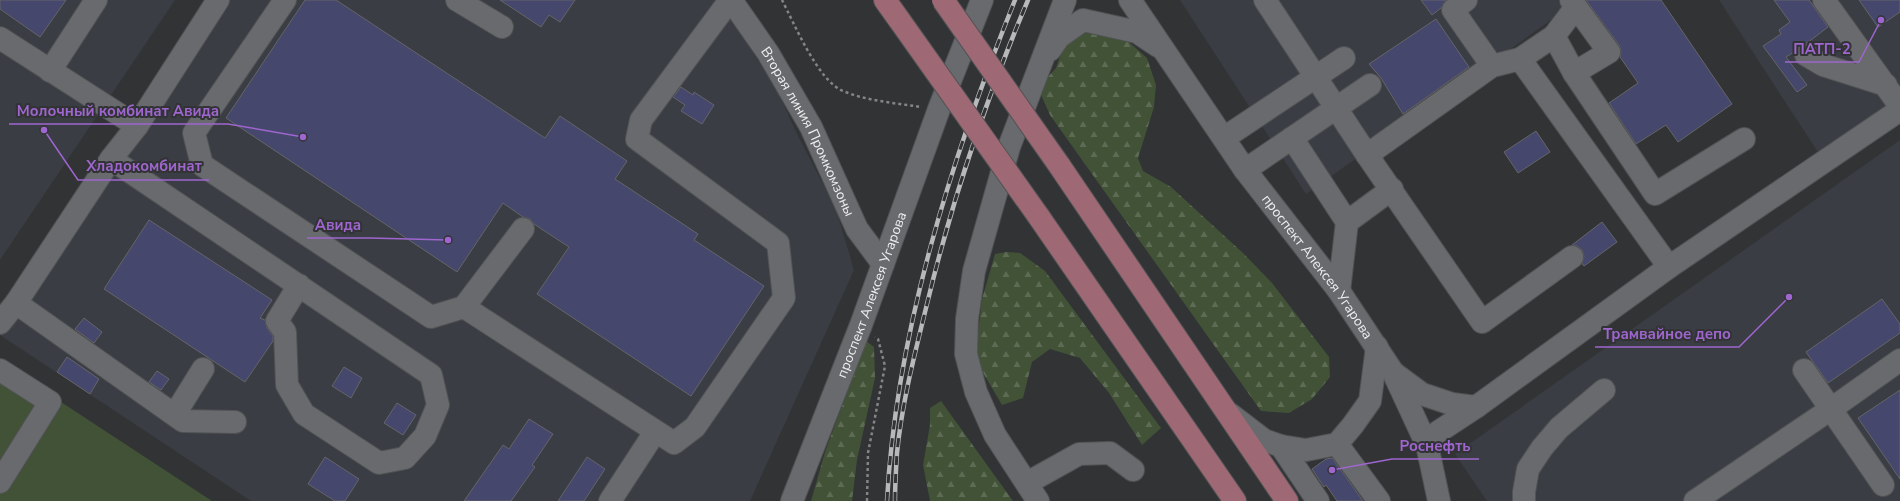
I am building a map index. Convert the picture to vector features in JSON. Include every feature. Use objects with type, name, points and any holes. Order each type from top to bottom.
[{"type":"main road","points":[[885,0],[1039,217],[1235,501]]},
{"type":"main road","points":[[943,0],[1059,165],[1223,409],[1287,501]]},
{"type":"street","points":[[50,71],[96,0]]},
{"type":"street","points":[[0,324],[16,303],[111,159],[137,126],[218,0]]},
{"type":"street","points":[[285,0],[194,133],[202,165],[431,317],[464,307],[523,229]]},
{"type":"street","points":[[457,0],[502,28]]},
{"type":"street","points":[[464,307],[674,443],[695,427],[784,298],[778,243],[637,139],[641,120],[731,0]]},
{"type":"street","name":"Вторая линия Промкомзоны","points":[[731,0],[768,53],[811,127],[857,229],[883,264]]},
{"type":"street","name":"проспект Алексея Угарова","points":[[792,501],[861,325],[939,109],[982,0]]},
{"type":"street","name":"проспект Алексея Угарова","points":[[1033,492],[995,435],[976,392],[966,354],[967,319],[974,271],[1008,147],[1065,0]]},
{"type":"street","name":"проспект Алексея Угарова","points":[[1130,0],[1245,170],[1339,291],[1394,374],[1427,445],[1439,501]]},
{"type":"street","points":[[1264,0],[1337,107],[1367,155],[1392,189],[1482,322],[1572,257]]},
{"type":"street","points":[[1466,0],[1453,10],[1492,66]]},
{"type":"street","points":[[1824,0],[1900,106]]},
{"type":"street","points":[[1367,155],[1492,66],[1520,59],[1554,36],[1574,3],[1609,52],[1574,73]]},
{"type":"street","name":"проспект Алексея Угарова","points":[[1043,60],[1059,37],[1083,20],[1137,32],[1162,48]]},
{"type":"street","points":[[1554,36],[1574,73],[1654,194],[1744,139]]},
{"type":"street","points":[[0,38],[137,126]]},
{"type":"street","points":[[1806,55],[1823,65],[1886,85]]},
{"type":"street","points":[[1224,138],[1344,58]]},
{"type":"street","points":[[1520,59],[1669,266]]},
{"type":"street","points":[[1245,170],[1370,85]]},
{"type":"street","points":[[1427,445],[1438,432],[1476,407],[1669,266],[1900,110]]},
{"type":"street","points":[[1292,138],[1347,222],[1339,291]]},
{"type":"street","points":[[111,159],[299,285],[431,375],[438,405],[425,436],[405,458],[379,463],[304,414],[287,385],[285,332],[277,320],[299,285]]},
{"type":"street","points":[[1347,222],[1392,189]]},
{"type":"street","points":[[16,303],[183,421],[235,422]]},
{"type":"street","points":[[1223,409],[1264,440],[1281,446],[1306,450],[1337,444],[1370,401],[1377,347]]},
{"type":"street","points":[[1694,501],[1832,409],[1900,360]]},
{"type":"street","points":[[175,414],[202,369]]},
{"type":"street","points":[[0,370],[50,402],[0,482]]},
{"type":"street","points":[[1804,370],[1883,485]]},
{"type":"street","points":[[1394,374],[1422,394],[1452,404],[1476,407]]},
{"type":"street","points":[[1524,501],[1528,469],[1542,448],[1559,428],[1604,390]]},
{"type":"street","points":[[610,501],[655,432]]},
{"type":"street","points":[[1337,444],[1379,501]]},
{"type":"street","points":[[1281,446],[1318,501]]},
{"type":"street","points":[[1033,492],[1079,454],[1110,453],[1132,470]]},
{"type":"path","points":[[782,0],[821,73],[841,90],[876,100],[939,109]]},
{"type":"path","points":[[861,325],[878,339],[885,366],[868,453],[867,501]]},
{"type":"shaded area","points":[[0,0],[175,0],[0,260]]},
{"type":"shaded area","points":[[204,0],[720,0],[778,92],[797,134],[836,209],[854,270],[750,501],[251,501],[0,335],[0,318]]},
{"type":"shaded area","points":[[1180,0],[1566,0],[1571,6],[1306,194]]},
{"type":"shaded area","points":[[1719,0],[1900,0],[1900,119],[1829,169]]},
{"type":"shaded area","points":[[1900,140],[1900,501],[1487,501],[1455,454]]},
{"type":"green space","points":[[1086,26],[1122,36],[1147,58],[1156,85],[1154,107],[1138,158],[1143,171],[1171,187],[1243,253],[1272,283],[1329,357],[1330,377],[1312,399],[1289,413],[1261,411],[1050,115],[1038,88],[1056,68],[1063,48]]},
{"type":"green space","points":[[1006,252],[1020,253],[1045,271],[1161,428],[1142,445],[1109,393],[1080,358],[1050,349],[1032,362],[1023,398],[1002,405],[975,359],[982,299],[995,254]]},
{"type":"green space","points":[[866,341],[874,347],[875,378],[857,460],[852,501],[811,501],[825,452]]},
{"type":"green space","points":[[0,362],[212,501],[0,501]]},
{"type":"green space","points":[[941,401],[1013,501],[930,501],[923,465],[930,425],[930,408]]},
{"type":"building","points":[[0,0],[66,0],[40,37],[0,9]]},
{"type":"building","points":[[305,0],[336,0],[545,138],[560,116],[627,161],[615,179],[698,234],[694,240],[764,286],[691,396],[537,294],[569,247],[534,224],[530,219],[523,217],[503,203],[457,272],[226,118]]},
{"type":"building","points":[[500,0],[575,0],[560,22],[549,15],[541,27]]},
{"type":"building","points":[[1421,0],[1446,0],[1441,8],[1432,15]]},
{"type":"building","points":[[1586,0],[1661,0],[1732,104],[1678,142],[1666,125],[1636,144],[1609,103],[1638,83],[1620,57],[1621,51],[1619,45]]},
{"type":"building","points":[[1774,0],[1809,0],[1828,27],[1807,43],[1800,44],[1794,52],[1786,57],[1807,85],[1797,92],[1763,46],[1781,34],[1779,30],[1790,22]]},
{"type":"building","points":[[1859,0],[1900,0],[1900,12],[1878,27]]},
{"type":"building","points":[[1436,19],[1469,67],[1403,114],[1381,78],[1369,64]]},
{"type":"building","points":[[681,87],[693,95],[694,92],[714,105],[702,124],[681,111],[685,105],[673,97]]},
{"type":"building","points":[[1536,131],[1550,152],[1518,173],[1504,152]]},
{"type":"building","points":[[149,220],[272,300],[260,318],[265,320],[267,328],[273,336],[273,341],[245,382],[104,289]]},
{"type":"building","points":[[1602,222],[1617,242],[1584,266],[1582,264],[1584,256],[1582,250],[1577,246],[1572,245]]},
{"type":"building","points":[[1882,299],[1900,324],[1900,333],[1828,383],[1806,352]]},
{"type":"building","points":[[84,318],[102,332],[94,343],[75,329]]},
{"type":"building","points":[[67,357],[99,379],[90,394],[57,372]]},
{"type":"building","points":[[344,367],[362,378],[351,398],[332,386]]},
{"type":"building","points":[[157,371],[169,379],[161,390],[149,382]]},
{"type":"building","points":[[1900,390],[1900,479],[1858,418]]},
{"type":"building","points":[[397,403],[416,415],[403,435],[384,423]]},
{"type":"building","points":[[529,419],[553,434],[532,465],[535,467],[511,501],[464,501],[503,445],[509,449]]},
{"type":"building","points":[[325,457],[359,479],[345,501],[335,501],[308,484]]},
{"type":"building","points":[[587,457],[605,469],[584,501],[558,501]]},
{"type":"building","points":[[1332,458],[1363,501],[1337,501],[1326,485],[1324,487],[1312,469],[1326,459]]},
{"type":"railway","points":[[887,501],[892,437],[902,374],[915,310],[931,246],[949,183],[970,121],[1015,0]]},
{"type":"railway","points":[[895,501],[897,453],[902,415],[914,359],[947,227],[984,112],[1028,0]]},
{"type":"place","name":"ПАТП-2","points":[[1881,20]]},
{"type":"place","name":"Хладокомбинат","points":[[44,130]]},
{"type":"place","name":"Молочный комбинат Авида","points":[[303,137]]},
{"type":"place","name":"Авида","points":[[448,240]]},
{"type":"place","name":"Трамвайное депо","points":[[1789,297]]},
{"type":"place","name":"Роснефть","points":[[1332,470]]}]
